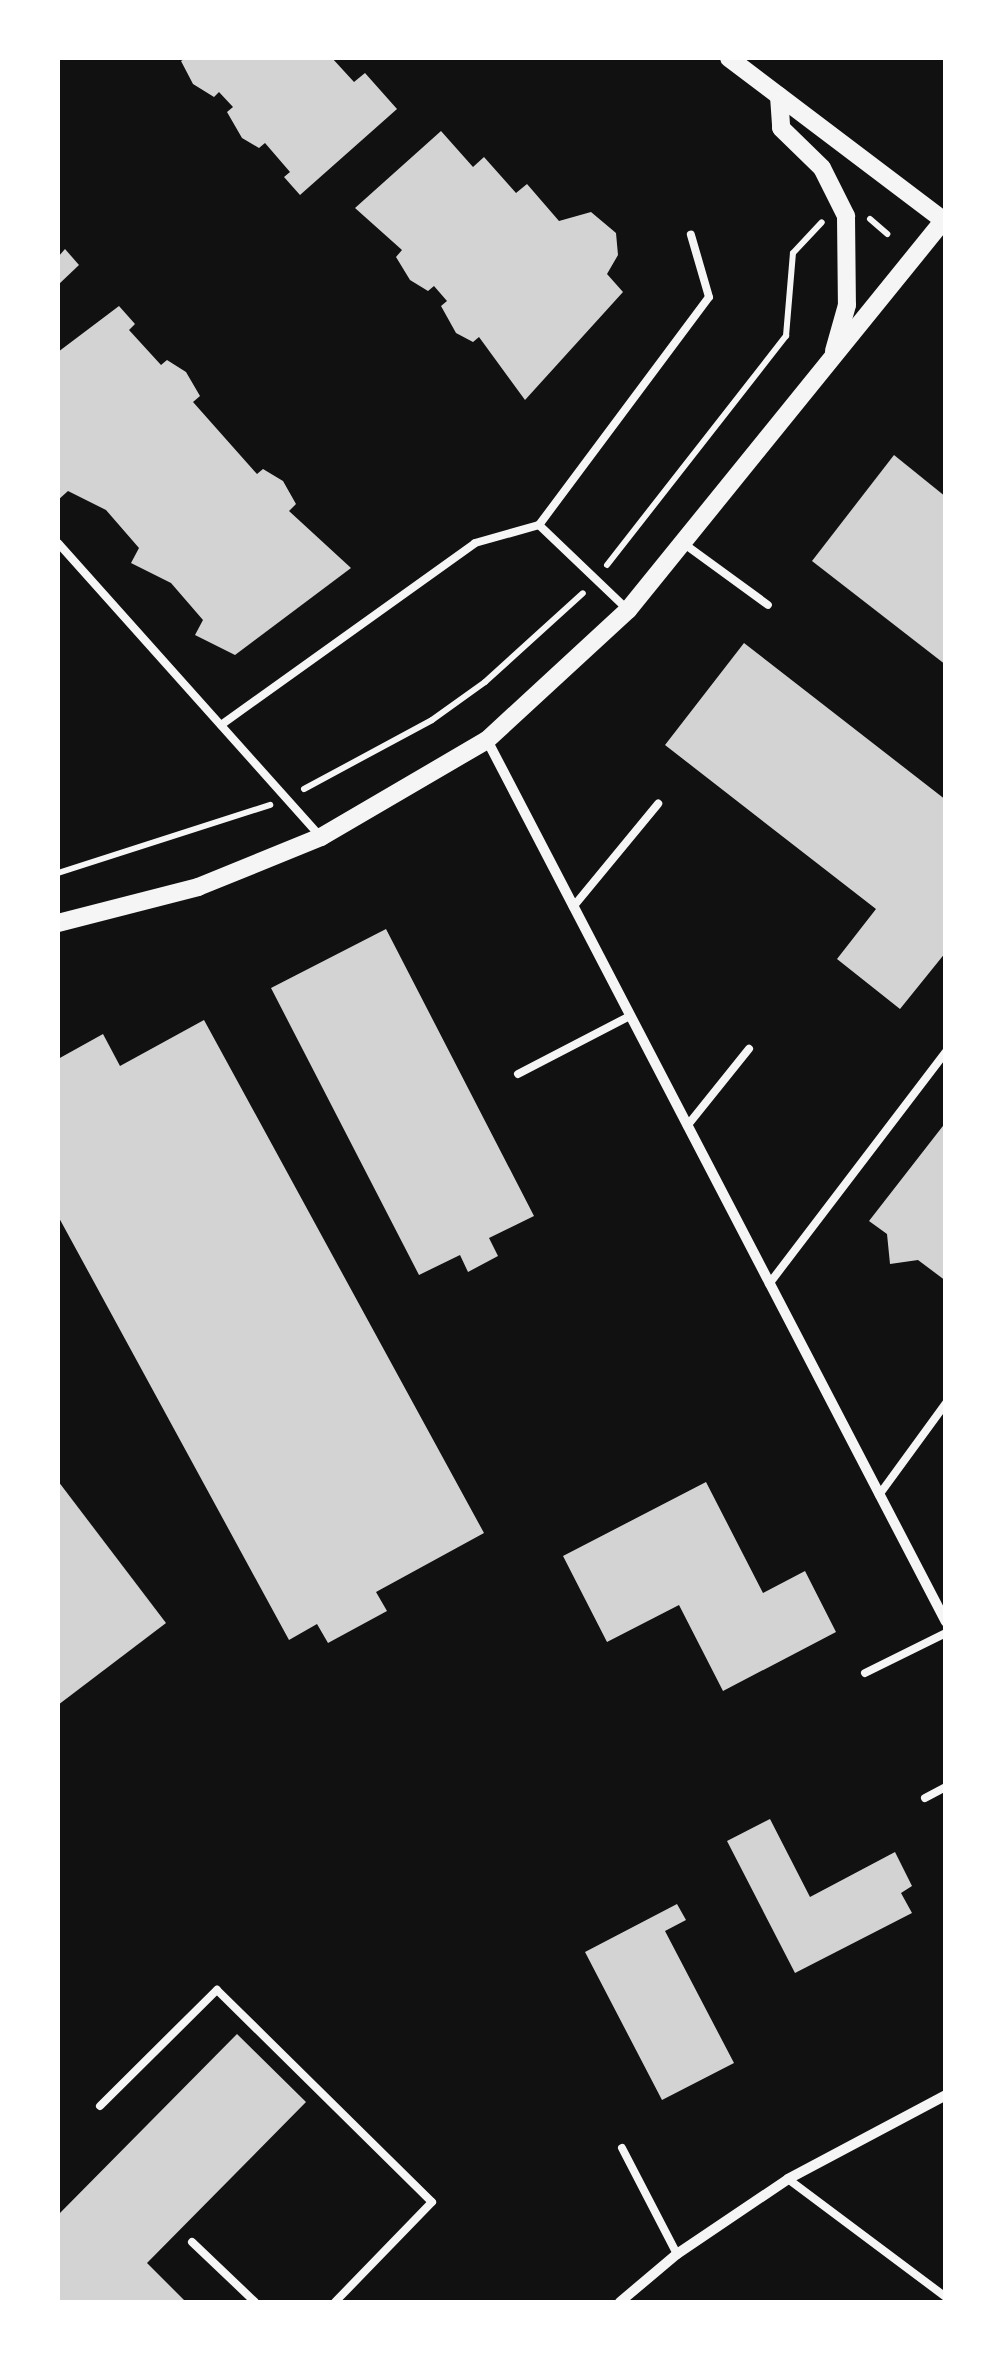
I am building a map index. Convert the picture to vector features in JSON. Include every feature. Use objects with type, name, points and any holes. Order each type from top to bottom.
[{"type":"street","points":[[58,923],[198,886],[321,836],[487,740],[628,610],[945,220],[730,58]]},
{"type":"street","points":[[779,96],[781,128],[822,168],[846,216],[847,305],[831,361]]},
{"type":"street","points":[[487,740],[879,1495],[942,1605],[946,1622]]},
{"type":"street","points":[[620,2302],[677,2254],[788,2179],[946,2095]]},
{"type":"lane","points":[[221,725],[475,544],[539,524],[709,297],[691,235]]},
{"type":"lane","points":[[539,524],[628,610]]},
{"type":"lane","points":[[58,543],[321,836]]},
{"type":"lane","points":[[683,543],[768,605]]},
{"type":"lane","points":[[573,907],[658,804]]},
{"type":"lane","points":[[518,1074],[630,1016]]},
{"type":"lane","points":[[687,1126],[749,1049]]},
{"type":"lane","points":[[769,1284],[946,1052]]},
{"type":"lane","points":[[879,1495],[946,1402]]},
{"type":"lane","points":[[865,1673],[946,1632]]},
{"type":"lane","points":[[925,1798],[946,1787]]},
{"type":"lane","points":[[100,2106],[217,1990],[432,2202],[335,2302]]},
{"type":"lane","points":[[622,2148],[677,2254]]},
{"type":"lane","points":[[788,2179],[946,2297]]},
{"type":"lane","points":[[192,2242],[255,2302]]},
{"type":"path","points":[[865,215],[887,234]]},
{"type":"path","points":[[613,560],[786,336],[793,253],[810,228],[828,218]]},
{"type":"path","points":[[314,784],[432,720],[572,606]]},
{"type":"path","points":[[58,874],[255,813]]},
{"type":"building","points":[[332,58],[354,82],[365,73],[397,109],[300,195],[284,177],[290,172],[265,143],[259,148],[242,138],[227,112],[233,107],[219,92],[214,97],[193,84],[181,61]]},
{"type":"building","points":[[441,131],[473,167],[484,157],[516,193],[527,184],[559,221],[591,212],[616,233],[618,255],[607,274],[623,292],[525,400],[479,337],[473,342],[456,333],[441,306],[447,301],[434,286],[428,291],[410,280],[396,257],[402,250],[355,208]]},
{"type":"building","points":[[65,249],[79,265],[58,285],[58,257]]},
{"type":"building","points":[[119,306],[135,324],[129,330],[161,365],[167,360],[186,372],[200,396],[193,402],[257,474],[263,469],[283,481],[296,504],[289,511],[351,568],[235,655],[195,635],[203,620],[171,583],[131,563],[139,548],[106,510],[68,491],[58,500],[58,352]]},
{"type":"building","points":[[894,455],[946,497],[946,665],[812,561]]},
{"type":"building","points":[[744,643],[946,800],[946,952],[900,1009],[837,959],[876,909],[665,745]]},
{"type":"building","points":[[386,929],[534,1216],[489,1238],[498,1256],[468,1272],[460,1255],[419,1275],[271,988]]},
{"type":"building","points":[[204,1020],[484,1533],[376,1592],[387,1611],[328,1643],[317,1624],[289,1640],[58,1216],[58,1059],[103,1034],[120,1066]]},
{"type":"building","points":[[946,1122],[946,1281],[918,1260],[890,1264],[887,1234],[869,1221]]},
{"type":"building","points":[[58,1481],[166,1623],[58,1705]]},
{"type":"building","points":[[706,1482],[763,1593],[805,1571],[836,1632],[723,1691],[679,1605],[607,1642],[563,1556]]},
{"type":"building","points":[[770,1819],[810,1897],[895,1852],[912,1886],[901,1893],[912,1913],[795,1973],[727,1841]]},
{"type":"building","points":[[677,1904],[686,1920],[665,1931],[734,2063],[662,2100],[585,1952]]},
{"type":"building","points":[[237,2034],[306,2102],[147,2263],[186,2302],[58,2302],[58,2215]]}]
